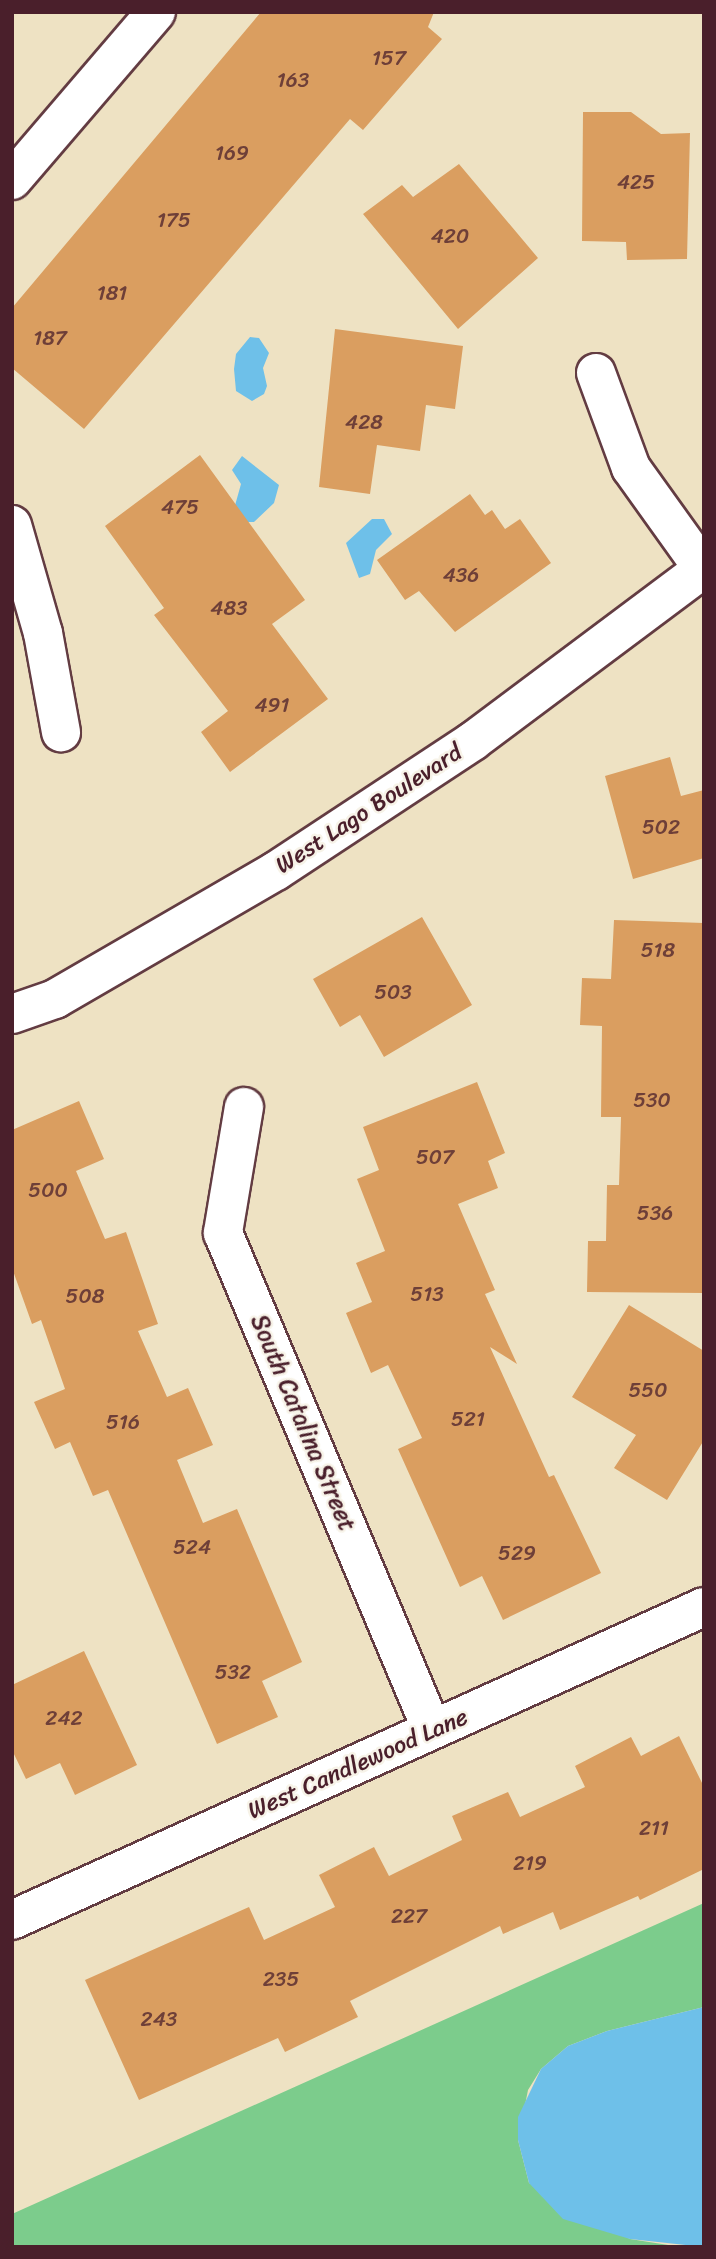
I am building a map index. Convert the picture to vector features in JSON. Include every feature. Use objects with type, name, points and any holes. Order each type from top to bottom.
[{"type":"street","points":[[12,180],[156,12]]},
{"type":"street","points":[[596,373],[631,468],[703,569]]},
{"type":"street","points":[[12,525],[43,633],[61,732]]},
{"type":"street","name":"West Lago Boulevard","points":[[12,1014],[55,999],[276,872],[473,741],[703,569]]},
{"type":"street","name":"South Catalina Street","points":[[244,1107],[223,1233],[432,1730]]},
{"type":"street","name":"West Candlewood Lane","points":[[12,1920],[704,1607]]},
{"type":"green space","points":[[704,1903],[704,2007],[607,2031],[568,2046],[541,2069],[528,2090],[518,2140],[529,2183],[630,2239],[681,2247],[12,2247],[12,2214]]},
{"type":"water","points":[[250,337],[259,338],[269,353],[263,368],[267,386],[264,394],[252,401],[236,391],[234,369],[236,354]]},
{"type":"water","points":[[242,456],[279,485],[274,503],[254,522],[244,522],[234,509],[241,484],[232,470]]},
{"type":"water","points":[[372,519],[384,519],[392,534],[376,550],[370,574],[359,578],[346,543]]},
{"type":"water","points":[[704,2007],[704,2247],[630,2239],[563,2219],[529,2183],[518,2140],[518,2117],[541,2069],[568,2046],[607,2031]]},
{"type":"building","points":[[261,12],[434,12],[428,27],[442,39],[363,130],[350,119],[84,429],[12,368],[12,308]]},
{"type":"building","points":[[583,112],[631,112],[661,134],[690,133],[687,259],[627,260],[626,242],[582,241]]},
{"type":"building","points":[[459,164],[538,258],[458,329],[363,214],[402,185],[413,197]]},
{"type":"building","points":[[335,329],[463,346],[455,409],[426,405],[420,451],[377,445],[370,494],[319,487]]},
{"type":"building","points":[[200,455],[305,600],[272,624],[328,699],[230,772],[201,732],[228,711],[154,615],[164,608],[105,526]]},
{"type":"building","points":[[470,494],[485,515],[492,510],[505,529],[520,519],[551,563],[455,632],[419,591],[405,600],[377,560]]},
{"type":"building","points":[[670,757],[681,796],[704,790],[704,858],[633,879],[605,776]]},
{"type":"building","points":[[422,917],[472,1005],[384,1057],[360,1015],[340,1027],[313,979]]},
{"type":"building","points":[[614,920],[704,923],[704,1293],[587,1292],[588,1241],[606,1241],[607,1185],[619,1185],[621,1117],[601,1117],[602,1026],[580,1025],[582,978],[611,979]]},
{"type":"building","points":[[477,1082],[505,1153],[488,1161],[498,1188],[458,1204],[495,1290],[485,1294],[517,1364],[490,1347],[549,1477],[554,1475],[601,1573],[503,1620],[482,1576],[460,1587],[398,1449],[422,1438],[388,1365],[371,1373],[346,1313],[372,1302],[356,1263],[385,1251],[357,1179],[379,1170],[363,1127]]},
{"type":"building","points":[[79,1101],[104,1159],[76,1171],[105,1239],[126,1232],[158,1324],[138,1331],[167,1397],[188,1388],[213,1445],[177,1460],[203,1523],[237,1509],[302,1662],[262,1681],[278,1717],[217,1744],[108,1490],[93,1496],[70,1442],[55,1449],[34,1402],[65,1389],[41,1320],[32,1324],[12,1268],[12,1130]]},
{"type":"building","points":[[629,1305],[704,1351],[704,1440],[667,1500],[614,1468],[636,1435],[572,1397]]},
{"type":"building","points":[[84,1651],[137,1765],[75,1795],[60,1763],[26,1779],[12,1750],[12,1685]]},
{"type":"building","points":[[679,1736],[704,1787],[704,1869],[640,1900],[638,1896],[560,1930],[553,1912],[503,1934],[500,1926],[350,2001],[358,2017],[285,2052],[278,2038],[139,2100],[85,1980],[249,1907],[264,1940],[335,1907],[319,1875],[374,1847],[389,1876],[462,1840],[452,1816],[508,1792],[520,1817],[585,1787],[575,1766],[631,1737],[641,1756]]}]
